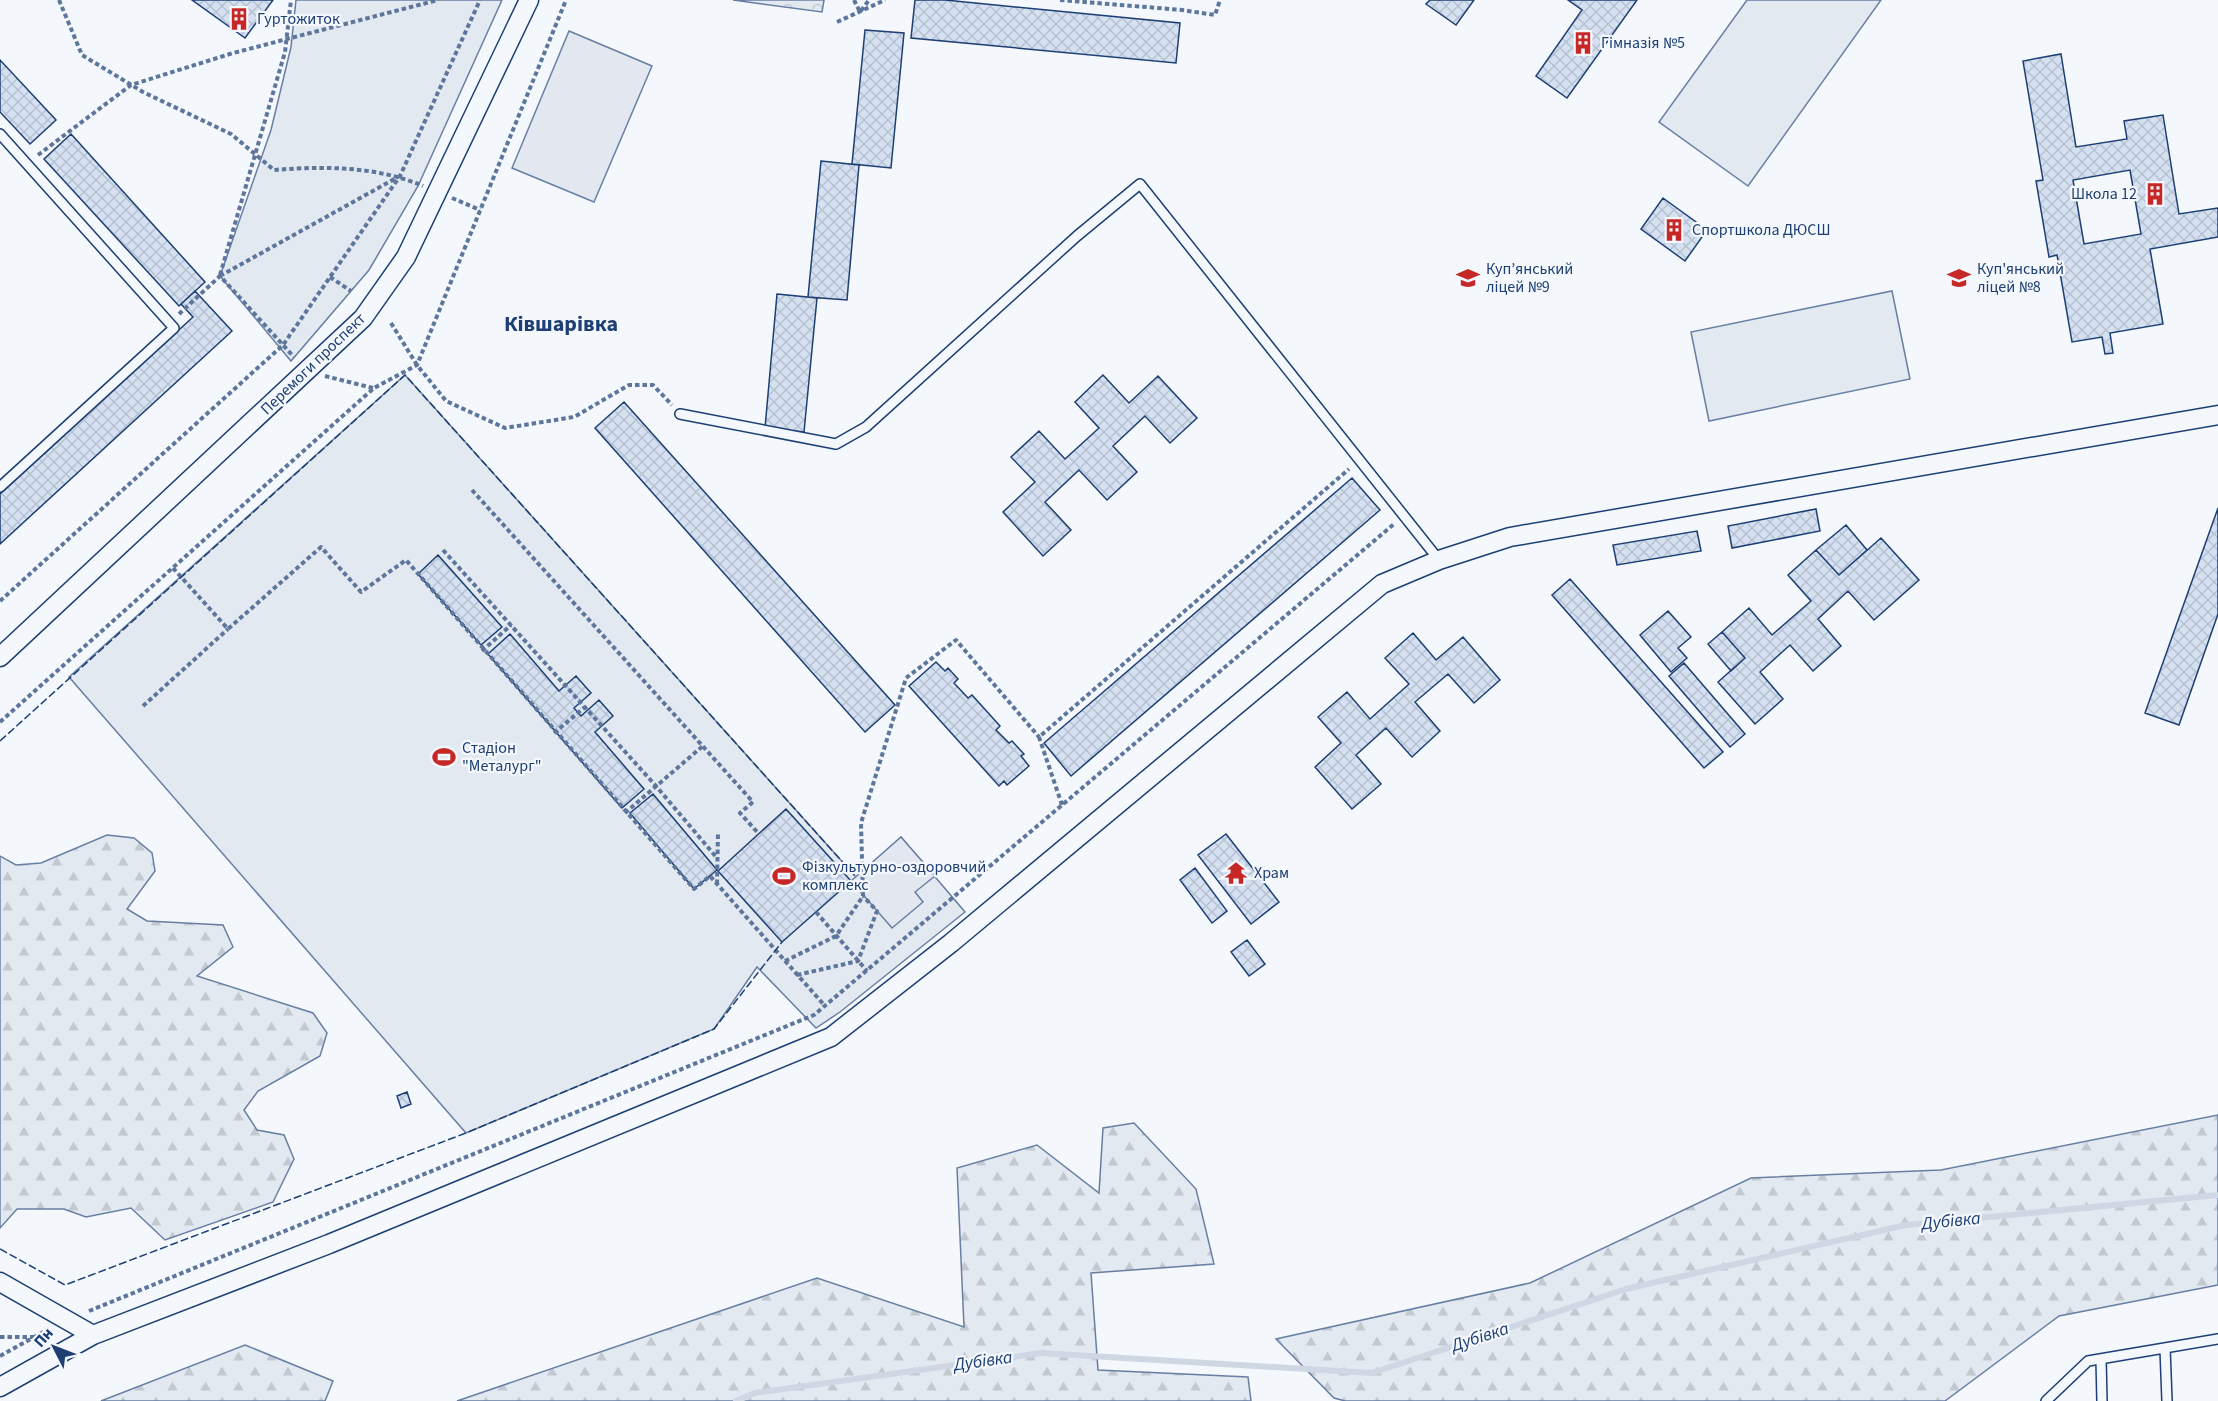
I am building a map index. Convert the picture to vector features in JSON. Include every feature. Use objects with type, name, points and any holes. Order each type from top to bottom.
[{"type":"street","name":"Перемоги проспект","points":[[0,657],[363,318],[406,257],[433,190],[530,0]]},
{"type":"street","points":[[0,1387],[93,1335],[329,1244],[831,1037],[951,943],[1382,584],[1439,560],[1510,537],[2218,415]]},
{"type":"street","points":[[0,1282],[93,1335]]},
{"type":"lane","points":[[0,134],[174,328],[0,487]]},
{"type":"lane","points":[[680,414],[836,444],[866,427],[1077,236],[1140,184],[1439,560]]},
{"type":"lane","points":[[2046,1401],[2088,1361],[2218,1339]]},
{"type":"lane","points":[[2165,1348],[2167,1401]]},
{"type":"lane","points":[[2101,1359],[2102,1401]]},
{"type":"path","points":[[59,0],[82,55],[131,85],[231,134],[274,170],[318,167],[400,176],[480,210]]},
{"type":"path","points":[[220,276],[285,52],[291,0]]},
{"type":"path","points":[[27,163],[131,85],[232,53],[438,0]]},
{"type":"path","points":[[0,601],[283,345],[400,176],[480,0]]},
{"type":"path","points":[[0,722],[374,388],[417,365],[566,0]]},
{"type":"path","points":[[854,0],[860,12]]},
{"type":"path","points":[[860,12],[869,0]]},
{"type":"path","points":[[837,22],[885,0]]},
{"type":"path","points":[[1060,0],[1215,15],[1220,0]]},
{"type":"path","points":[[170,323],[220,276],[400,176]]},
{"type":"path","points":[[220,276],[307,371],[374,388]]},
{"type":"path","points":[[330,277],[351,291]]},
{"type":"path","points":[[391,323],[417,365],[446,401],[505,428],[574,417],[628,385],[653,385],[680,414]]},
{"type":"path","points":[[1039,736],[1360,460]]},
{"type":"path","points":[[472,490],[753,802],[740,813],[759,834]]},
{"type":"path","points":[[0,1356],[67,1320],[814,1015],[1404,516]]},
{"type":"path","points":[[143,706],[321,547],[361,592],[406,560],[694,889],[710,876],[825,1006]]},
{"type":"path","points":[[443,550],[585,706],[717,858]]},
{"type":"path","points":[[173,568],[228,629]]},
{"type":"path","points":[[483,650],[511,625]]},
{"type":"path","points":[[785,961],[836,936],[863,896],[861,823],[906,678],[956,640],[1039,736],[1062,805]]},
{"type":"path","points":[[555,732],[585,706]]},
{"type":"path","points":[[626,812],[704,745]]},
{"type":"path","points":[[717,885],[718,832]]},
{"type":"path","points":[[858,961],[877,911],[863,896]]},
{"type":"path","points":[[816,912],[867,971]]},
{"type":"path","points":[[797,975],[858,961]]},
{"type":"path","points":[[0,1337],[36,1336]]},
{"type":"green space","points":[[296,0],[502,0],[418,186],[369,270],[291,361],[220,276],[271,130],[291,47]]},
{"type":"green space","points":[[733,0],[824,0],[822,12]]},
{"type":"green space","points":[[1747,0],[1881,0],[1748,186],[1659,122]]},
{"type":"green space","points":[[1892,291],[1910,379],[1709,421],[1691,332]]},
{"type":"green space","name":"Стадіон \"Металург\"","points":[[405,375],[856,877],[901,837],[965,912],[840,1012],[816,1028],[757,967],[714,1029],[466,1133],[69,677]]},
{"type":"green space","points":[[107,835],[134,838],[152,853],[155,871],[127,909],[147,921],[223,925],[233,947],[197,976],[313,1013],[327,1033],[320,1056],[258,1091],[244,1110],[257,1130],[284,1135],[294,1159],[273,1202],[165,1240],[131,1208],[86,1217],[64,1209],[17,1209],[0,1228],[0,856],[16,865],[41,863]]},
{"type":"green space","points":[[2218,1115],[2218,1285],[2059,1316],[1945,1401],[1345,1401],[1334,1398],[1276,1339],[1530,1283],[1751,1178],[1941,1170]]},
{"type":"green space","points":[[1134,1123],[1196,1189],[1214,1264],[1091,1273],[1098,1370],[1248,1377],[1251,1401],[457,1401],[817,1278],[964,1327],[957,1168],[1037,1145],[1099,1193],[1103,1128]]},
{"type":"green space","points":[[245,1345],[333,1381],[325,1401],[101,1401]]},
{"type":"shaded area","points":[[569,31],[652,66],[594,202],[512,168]]},
{"type":"shaded area","points":[[901,837],[935,876],[915,892],[923,902],[892,928],[851,881]]},
{"type":"building","name":"Гуртожиток","points":[[192,0],[273,0],[245,38]]},
{"type":"building","points":[[915,0],[945,0],[1180,23],[1176,63],[911,38]]},
{"type":"building","points":[[1430,0],[1474,0],[1456,25],[1426,4]]},
{"type":"building","name":"Гімназія №5","points":[[1568,0],[1637,0],[1567,98],[1536,76],[1582,10]]},
{"type":"building","points":[[865,30],[904,33],[891,168],[852,164]]},
{"type":"building","name":"Школа 12","points":[[2061,54],[2076,147],[2127,139],[2124,121],[2163,115],[2179,214],[2218,208],[2218,237],[2150,249],[2163,324],[2110,333],[2113,353],[2105,354],[2102,337],[2072,342],[2057,255],[2049,257],[2036,181],[2043,180],[2023,61]],"holes":[[[2130,170],[2141,234],[2084,244],[2073,180]]]},
{"type":"building","points":[[0,60],[56,120],[30,144],[0,112]]},
{"type":"building","points":[[71,134],[205,282],[179,306],[44,159]]},
{"type":"building","points":[[821,161],[859,165],[847,300],[808,297]]},
{"type":"building","name":"Спортшкола ДЮСШ","points":[[1663,198],[1707,230],[1685,261],[1641,229]]},
{"type":"building","points":[[195,291],[232,331],[0,544],[0,494],[193,317],[181,304]]},
{"type":"building","points":[[777,294],[817,298],[804,432],[765,428]]},
{"type":"building","points":[[1103,375],[1129,403],[1158,376],[1197,418],[1170,443],[1145,416],[1113,446],[1137,472],[1107,500],[1079,470],[1045,502],[1071,530],[1043,556],[1003,512],[1035,482],[1011,457],[1039,431],[1065,459],[1099,428],[1075,402]]},
{"type":"building","points":[[624,402],[895,705],[865,732],[595,428]]},
{"type":"building","points":[[1352,478],[1380,510],[1071,776],[1044,743]]},
{"type":"building","points":[[2218,508],[2218,614],[2179,725],[2145,713]]},
{"type":"building","points":[[1816,509],[1820,531],[1732,548],[1728,526]]},
{"type":"building","points":[[1846,525],[1867,550],[1839,575],[1816,550]]},
{"type":"building","points":[[1697,531],[1701,551],[1617,565],[1613,545]]},
{"type":"building","points":[[1881,538],[1919,580],[1874,620],[1848,591],[1818,619],[1841,646],[1813,671],[1790,645],[1760,672],[1783,699],[1755,724],[1718,682],[1745,658],[1722,632],[1749,608],[1772,635],[1811,601],[1788,575],[1816,550],[1839,575]]},
{"type":"building","points":[[438,555],[502,627],[481,645],[418,574]]},
{"type":"building","points":[[1570,579],[1723,752],[1704,768],[1552,595]]},
{"type":"building","points":[[1668,611],[1691,637],[1678,648],[1687,658],[1671,672],[1640,635]]},
{"type":"building","points":[[1722,632],[1745,658],[1731,671],[1708,644]]},
{"type":"building","points":[[1413,633],[1436,660],[1463,637],[1500,680],[1474,703],[1448,674],[1415,702],[1440,731],[1412,757],[1386,728],[1356,755],[1381,784],[1352,809],[1315,767],[1341,743],[1318,717],[1347,692],[1370,719],[1409,684],[1385,658]]},
{"type":"building","points":[[510,634],[559,691],[576,676],[591,693],[574,708],[581,716],[599,700],[613,716],[595,732],[644,789],[622,808],[488,654]]},
{"type":"building","points":[[936,662],[945,671],[948,668],[958,679],[954,683],[968,698],[972,695],[1000,726],[996,730],[1009,743],[1012,741],[1024,754],[1021,756],[1029,766],[1007,785],[1004,781],[999,786],[909,686]]},
{"type":"building","points":[[1684,663],[1745,734],[1730,747],[1669,676]]},
{"type":"building","points":[[653,794],[717,870],[694,889],[630,813]]},
{"type":"building","name":"Фізкультурно-оздоровчий комплекс","points":[[786,809],[851,881],[782,942],[718,871]]},
{"type":"building","points":[[1226,834],[1279,902],[1251,924],[1198,855]]},
{"type":"building","points":[[1195,868],[1227,911],[1212,923],[1180,880]]},
{"type":"building","points":[[1247,940],[1265,964],[1249,976],[1231,952]]},
{"type":"building","points":[[407,1092],[411,1104],[401,1108],[397,1096]]},
{"type":"waterway","name":"Дубівка","points":[[736,1401],[755,1393],[1041,1353],[1372,1373],[1626,1289],[1906,1225],[2218,1195]]},
{"type":"fence","points":[[0,741],[405,375],[856,877]]},
{"type":"fence","points":[[0,1249],[65,1285],[466,1133],[714,1029],[782,942]]},
{"type":"place","name":"Гуртожиток","points":[[239,19]]},
{"type":"place","name":"Гімназія №5","points":[[1583,43]]},
{"type":"place","name":"Школа 12","points":[[2155,194]]},
{"type":"place","name":"Спортшкола ДЮСШ","points":[[1674,230]]},
{"type":"place","name":"Куп’янський ліцей №9","points":[[1468,278]]},
{"type":"place","name":"Куп'янський ліцей №8","points":[[1959,278]]},
{"type":"place","name":"Стадіон \"Металург\"","points":[[444,757]]},
{"type":"place","name":"Храм","points":[[1236,873]]},
{"type":"place","name":"Фізкультурно-оздоровчий комплекс","points":[[784,876]]},
{"type":"district","name":"Ківшарівка","points":[[561,324]]}]
